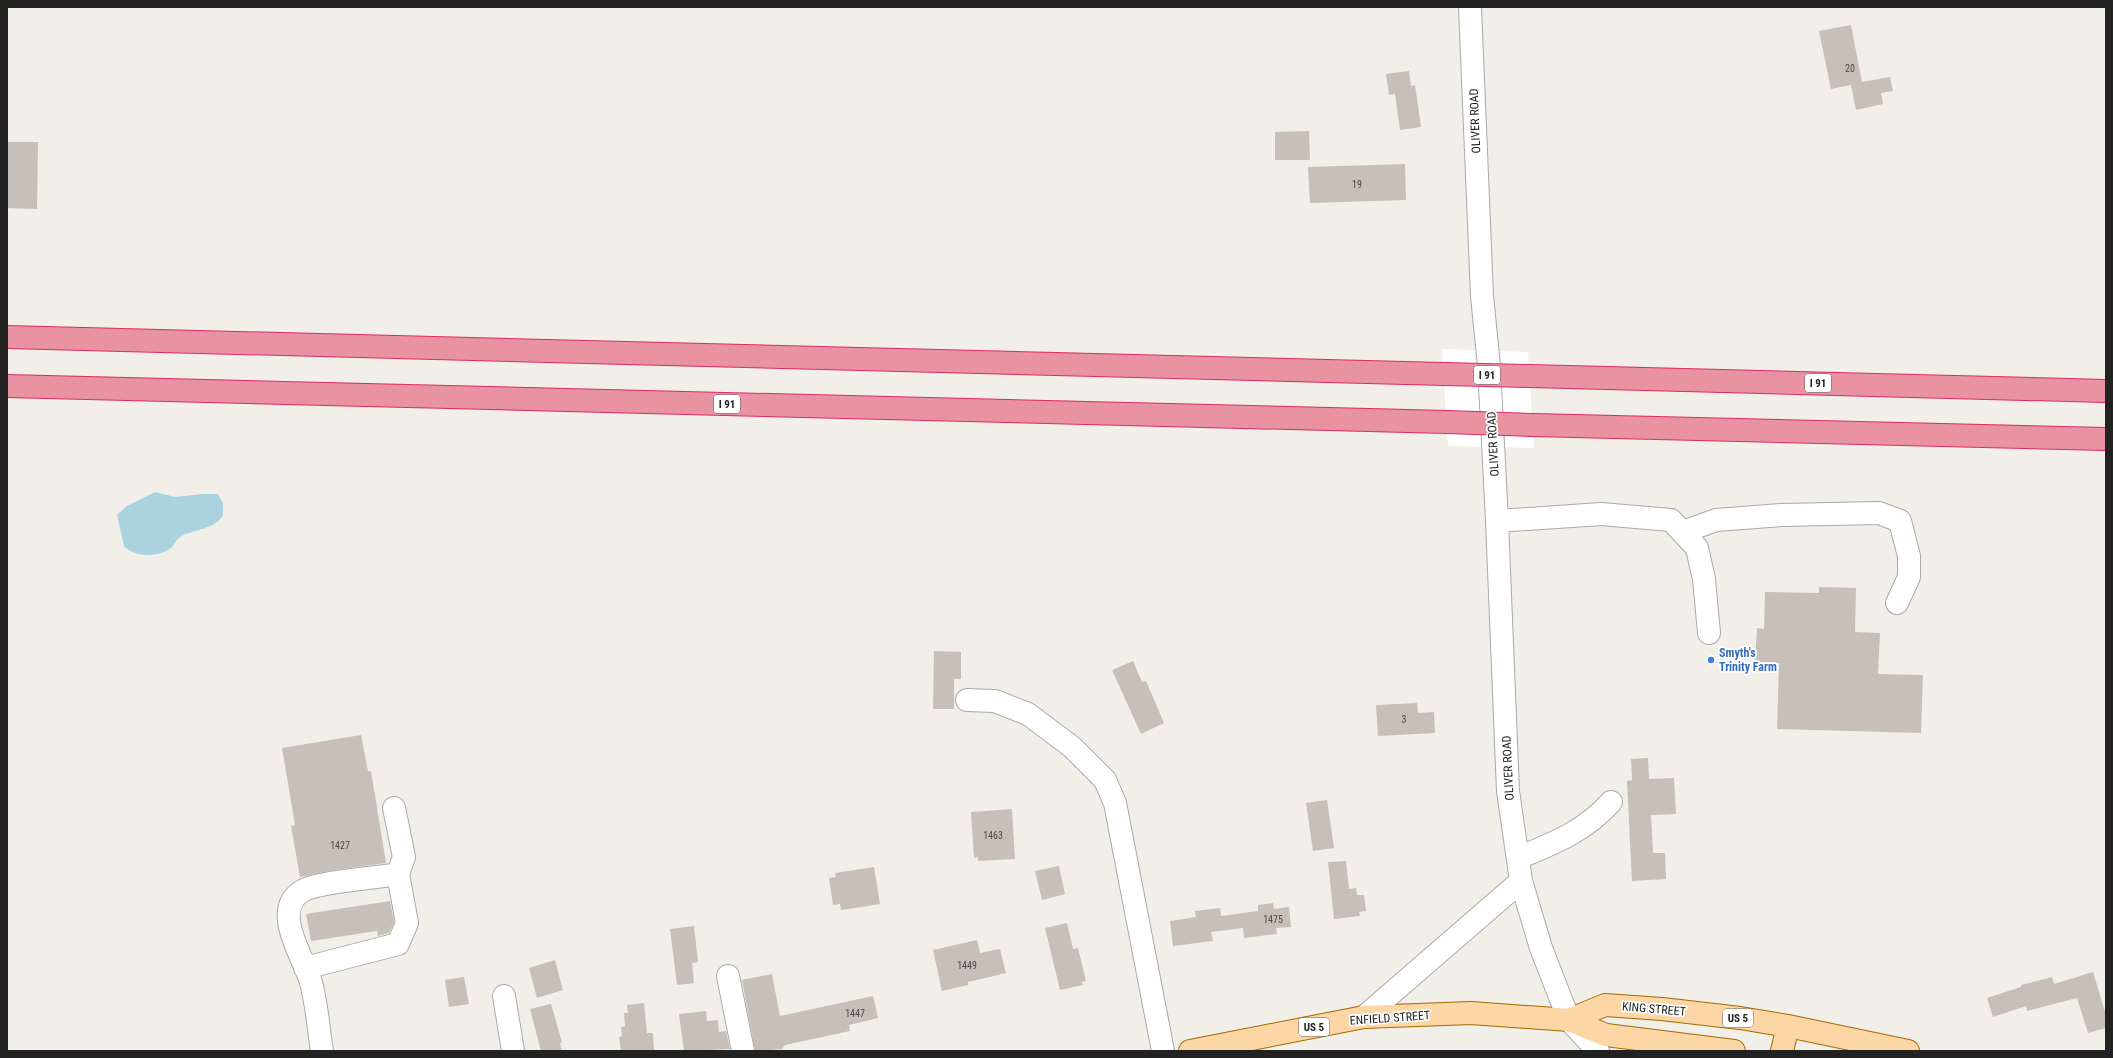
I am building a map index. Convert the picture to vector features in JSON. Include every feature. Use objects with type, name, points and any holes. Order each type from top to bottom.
[{"type":"highway","name":"I 91","points":[[7,337],[2106,390]]},
{"type":"highway","name":"I 91","points":[[7,386],[2106,439]]},
{"type":"main road","name":"KING STREET","points":[[1569,1020],[1605,1005],[1685,1012],[1788,1026],[1908,1051]]},
{"type":"main road","name":"ENFIELD STREET","points":[[1190,1051],[1364,1017],[1471,1013],[1569,1020]]},
{"type":"main road","name":"US 5","points":[[1569,1020],[1606,1035],[1734,1051]]},
{"type":"main road","points":[[1782,1051],[1788,1026]]},
{"type":"street","name":"OLIVER ROAD","points":[[1470,7],[1482,296],[1489,366],[1497,521],[1508,791],[1521,880],[1541,948],[1569,1020]]},
{"type":"street","points":[[1683,532],[1716,520],[1782,515],[1879,513],[1900,521],[1909,556],[1909,577],[1897,603]]},
{"type":"street","points":[[1497,521],[1601,514],[1671,520],[1696,548],[1704,579],[1709,633]]},
{"type":"street","points":[[967,700],[995,701],[1028,714],[1072,747],[1105,780],[1115,803],[1163,1051]]},
{"type":"street","points":[[1518,858],[1580,829],[1597,817],[1611,802]]},
{"type":"street","points":[[305,968],[398,944],[407,923],[398,874],[404,857],[394,808]]},
{"type":"street","points":[[322,1051],[310,978],[295,946],[289,925],[291,908],[296,897],[305,890],[323,885],[398,874]]},
{"type":"street","points":[[1364,1017],[1521,880]]},
{"type":"street","points":[[728,976],[743,1051]]},
{"type":"street","points":[[504,996],[513,1051]]},
{"type":"street","points":[[1569,1020],[1598,1051]]},
{"type":"water","points":[[155,492],[175,497],[218,494],[223,503],[223,515],[215,524],[180,537],[167,551],[154,555],[134,553],[124,546],[117,515],[127,506]]},
{"type":"pier","points":[[1442,349],[1528,352],[1534,448],[1448,446]]},
{"type":"building","points":[[1851,25],[1862,82],[1890,77],[1893,91],[1881,93],[1883,104],[1856,110],[1851,85],[1831,89],[1819,31]]},
{"type":"building","points":[[1409,71],[1411,86],[1415,85],[1421,127],[1400,130],[1395,94],[1389,95],[1386,74]]},
{"type":"building","points":[[1309,131],[1310,160],[1275,160],[1275,132]]},
{"type":"building","points":[[7,142],[38,142],[37,209],[7,208]]},
{"type":"building","points":[[1405,164],[1406,200],[1310,203],[1308,167]]},
{"type":"building","points":[[1819,587],[1856,588],[1855,632],[1880,633],[1878,674],[1923,675],[1921,733],[1777,729],[1779,663],[1755,662],[1757,628],[1764,629],[1765,592],[1819,593]]},
{"type":"building","points":[[934,651],[961,652],[961,679],[954,679],[954,709],[933,709]]},
{"type":"building","points":[[1133,661],[1142,682],[1146,681],[1164,723],[1141,734],[1112,670]]},
{"type":"building","points":[[1417,703],[1418,713],[1434,712],[1435,733],[1378,736],[1376,705]]},
{"type":"building","points":[[361,735],[368,771],[371,771],[386,863],[334,870],[300,877],[291,826],[295,825],[282,748]]},
{"type":"building","points":[[1648,758],[1649,779],[1674,778],[1676,814],[1651,815],[1653,853],[1665,853],[1666,879],[1632,881],[1627,781],[1632,780],[1631,759]]},
{"type":"building","points":[[1327,800],[1334,848],[1313,851],[1306,803]]},
{"type":"building","points":[[1012,809],[1015,859],[978,861],[978,857],[974,858],[971,812]]},
{"type":"building","points":[[1346,861],[1349,889],[1356,888],[1357,895],[1364,895],[1366,911],[1359,912],[1360,916],[1334,919],[1328,862]]},
{"type":"building","points":[[1059,866],[1065,894],[1042,900],[1035,871]]},
{"type":"building","points":[[874,867],[880,904],[841,910],[840,904],[833,905],[829,878],[836,877],[835,873]]},
{"type":"building","points":[[390,901],[394,922],[389,933],[378,936],[377,931],[311,941],[306,914]]},
{"type":"building","points":[[1273,903],[1274,909],[1289,907],[1291,927],[1276,928],[1277,934],[1244,938],[1243,928],[1211,932],[1213,941],[1173,946],[1170,921],[1196,917],[1195,911],[1220,908],[1221,916],[1258,911],[1258,905]]},
{"type":"building","points":[[1067,923],[1073,949],[1078,948],[1086,981],[1082,982],[1083,985],[1060,990],[1045,928]]},
{"type":"building","points":[[694,926],[698,962],[692,963],[694,983],[677,985],[670,929]]},
{"type":"building","points":[[977,940],[980,953],[1000,949],[1006,973],[968,982],[968,985],[942,991],[933,950]]},
{"type":"building","points":[[555,960],[563,990],[537,998],[529,968]]},
{"type":"building","points":[[2093,972],[2106,1015],[2106,1028],[2088,1033],[2077,998],[2027,1011],[2026,1006],[1993,1017],[1987,998],[2021,987],[2021,985],[2052,977],[2054,984]]},
{"type":"building","points":[[772,974],[780,1016],[873,996],[878,1018],[849,1025],[850,1031],[785,1045],[782,1049],[755,1051],[742,980]]},
{"type":"building","points":[[464,977],[469,1004],[449,1007],[445,980]]},
{"type":"building","points":[[644,1003],[647,1033],[653,1033],[654,1051],[621,1051],[619,1037],[622,1036],[621,1027],[625,1026],[624,1013],[628,1013],[627,1005]]},
{"type":"building","points":[[551,1004],[562,1042],[560,1043],[562,1051],[541,1051],[530,1009]]},
{"type":"building","points":[[706,1011],[707,1021],[718,1020],[719,1032],[726,1031],[730,1049],[684,1051],[679,1014]]},
{"type":"place","name":"Smyth's Trinity Farm","points":[[1711,660]]}]
